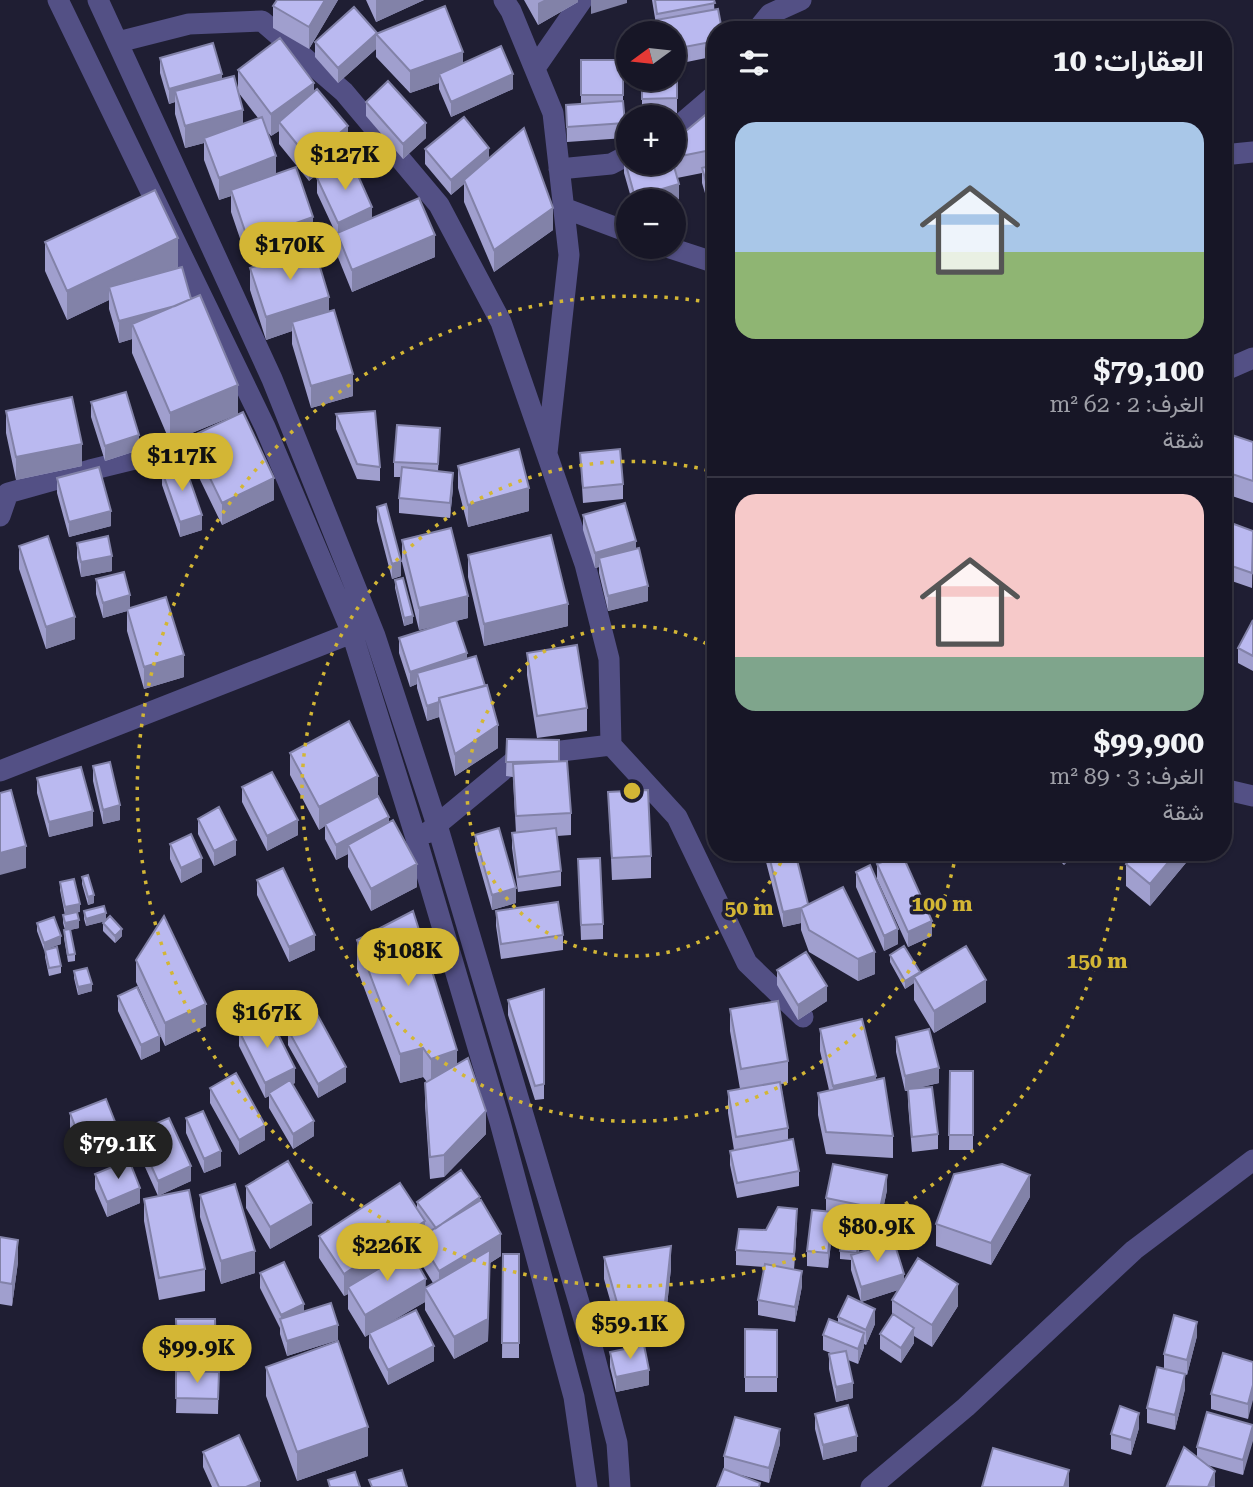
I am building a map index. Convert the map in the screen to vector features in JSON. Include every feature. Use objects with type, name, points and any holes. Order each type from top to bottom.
[{"type":"street","points":[[58,0],[252,431],[352,633],[500,1122],[574,1397],[587,1487]]},
{"type":"street","points":[[98,0],[272,379],[375,636],[437,825],[591,1343],[617,1443],[621,1487]]},
{"type":"street","points":[[504,0],[553,113],[569,256],[547,459]]},
{"type":"street","points":[[535,68],[582,0]]},
{"type":"street","points":[[764,21],[770,14],[801,0]]},
{"type":"street","points":[[118,42],[189,24],[262,21],[344,92],[439,205],[500,323],[585,564],[609,659],[611,745],[677,817],[747,963],[803,1017]]},
{"type":"street","points":[[686,120],[707,102]]},
{"type":"street","points":[[1232,154],[1253,152]]},
{"type":"street","points":[[559,169],[616,161]]},
{"type":"street","points":[[564,208],[616,228]]},
{"type":"street","points":[[686,253],[707,260]]},
{"type":"street","points":[[1232,368],[1253,358]]},
{"type":"street","points":[[0,516],[4,487],[90,470],[252,431]]},
{"type":"street","points":[[0,771],[352,633]]},
{"type":"street","points":[[417,841],[520,756],[611,745]]},
{"type":"street","points":[[1232,791],[1253,796]]},
{"type":"street","points":[[871,1487],[966,1407],[1134,1251],[1253,1160]]},
{"type":"building","points":[[277,0],[325,0],[309,27],[273,6]]},
{"type":"building","points":[[655,0],[714,0],[715,3],[657,14]]},
{"type":"building","points":[[445,6],[463,52],[410,71],[376,34]]},
{"type":"building","points":[[354,7],[377,33],[338,68],[315,42]]},
{"type":"building","points":[[718,9],[720,21],[707,21],[707,43],[686,47],[686,21],[656,21]]},
{"type":"building","points":[[280,38],[314,83],[271,114],[238,70]]},
{"type":"building","points":[[213,43],[222,74],[169,89],[160,58]]},
{"type":"building","points":[[501,46],[513,74],[451,102],[439,74]]},
{"type":"building","points":[[581,60],[616,60],[616,91],[623,91],[623,95],[581,95]]},
{"type":"building","points":[[234,76],[243,110],[185,126],[175,91]]},
{"type":"building","points":[[388,81],[426,123],[403,144],[366,102]]},
{"type":"building","points":[[317,89],[348,126],[309,159],[279,122]]},
{"type":"building","points":[[642,91],[677,91],[677,98],[642,99]]},
{"type":"building","points":[[623,101],[623,105],[616,105],[616,124],[567,127],[566,105]]},
{"type":"building","points":[[707,114],[707,151],[686,155],[686,131]]},
{"type":"building","points":[[262,117],[276,156],[219,178],[204,138]]},
{"type":"building","points":[[464,117],[489,148],[451,180],[425,149]]},
{"type":"building","points":[[524,128],[553,208],[494,250],[464,180]]},
{"type":"building","points":[[352,162],[372,207],[338,223],[317,178]]},
{"type":"building","points":[[296,167],[313,217],[248,240],[231,190]]},
{"type":"building","points":[[707,167],[707,185],[702,168]]},
{"type":"building","points":[[629,175],[676,175],[679,184],[662,189],[633,189]]},
{"type":"building","points":[[155,190],[178,238],[67,291],[45,242]]},
{"type":"building","points":[[419,198],[435,235],[352,270],[337,233]]},
{"type":"building","points":[[314,247],[329,297],[266,317],[250,268]]},
{"type":"building","points":[[182,267],[191,299],[119,321],[109,287]]},
{"type":"building","points":[[200,295],[238,385],[170,413],[132,324]]},
{"type":"building","points":[[334,310],[353,374],[311,386],[292,322]]},
{"type":"building","points":[[126,392],[139,435],[105,446],[91,402]]},
{"type":"building","points":[[72,397],[82,444],[16,457],[6,411]]},
{"type":"building","points":[[375,411],[380,467],[357,464],[336,414]]},
{"type":"building","points":[[243,412],[274,478],[222,503],[190,437]]},
{"type":"building","points":[[397,425],[440,428],[438,464],[394,462]]},
{"type":"building","points":[[1232,435],[1253,442],[1253,481],[1232,474]]},
{"type":"building","points":[[519,449],[529,488],[468,505],[458,466]]},
{"type":"building","points":[[620,449],[623,484],[583,488],[580,453]]},
{"type":"building","points":[[184,463],[202,515],[180,522],[162,471]]},
{"type":"building","points":[[99,467],[111,511],[69,522],[57,478]]},
{"type":"building","points":[[402,467],[453,473],[450,503],[399,498]]},
{"type":"building","points":[[625,503],[636,541],[595,553],[583,515]]},
{"type":"building","points":[[386,504],[401,561],[392,564],[377,507]]},
{"type":"building","points":[[1232,523],[1253,531],[1252,573],[1232,566]]},
{"type":"building","points":[[451,528],[468,596],[419,608],[402,540]]},
{"type":"building","points":[[551,535],[568,604],[484,624],[468,555]]},
{"type":"building","points":[[48,536],[75,617],[46,627],[19,546]]},
{"type":"building","points":[[108,536],[112,556],[81,562],[77,543]]},
{"type":"building","points":[[639,548],[648,586],[608,596],[599,558]]},
{"type":"building","points":[[124,572],[130,595],[103,603],[96,579]]},
{"type":"building","points":[[403,578],[413,616],[404,618],[395,580]]},
{"type":"building","points":[[166,597],[184,655],[144,667],[127,609]]},
{"type":"building","points":[[456,620],[467,653],[410,672],[399,638]]},
{"type":"building","points":[[1253,620],[1253,656],[1238,648]]},
{"type":"building","points":[[577,645],[587,708],[537,716],[527,653]]},
{"type":"building","points":[[476,656],[485,686],[439,698],[439,702],[427,706],[417,673]]},
{"type":"building","points":[[487,685],[498,725],[455,754],[439,698]]},
{"type":"building","points":[[349,721],[378,776],[319,807],[290,753]]},
{"type":"building","points":[[507,739],[559,740],[559,761],[506,762]]},
{"type":"building","points":[[567,761],[571,813],[516,816],[513,764]]},
{"type":"building","points":[[110,762],[120,805],[103,810],[93,766]]},
{"type":"building","points":[[81,767],[93,811],[49,822],[37,778]]},
{"type":"building","points":[[272,772],[298,820],[267,836],[242,787]]},
{"type":"building","points":[[11,790],[26,846],[0,853],[0,793]]},
{"type":"building","points":[[648,790],[651,856],[612,858],[608,792]]},
{"type":"building","points":[[378,796],[389,817],[336,845],[325,824]]},
{"type":"building","points":[[219,807],[236,840],[214,851],[198,819]]},
{"type":"building","points":[[393,820],[417,864],[371,889],[348,845]]},
{"type":"building","points":[[499,828],[516,888],[492,895],[475,835]]},
{"type":"building","points":[[556,828],[561,871],[518,877],[512,833]]},
{"type":"building","points":[[191,834],[202,858],[181,868],[170,844]]},
{"type":"building","points":[[600,858],[603,924],[581,925],[578,859]]},
{"type":"building","points":[[770,861],[797,861],[808,904],[783,912]]},
{"type":"building","points":[[884,861],[905,861],[932,921],[908,932],[877,864]]},
{"type":"building","points":[[1128,861],[1169,861],[1150,884],[1126,864]]},
{"type":"building","points":[[870,865],[898,929],[884,936],[856,872]]},
{"type":"building","points":[[283,868],[315,935],[289,947],[257,880]]},
{"type":"building","points":[[88,875],[94,895],[88,897],[82,877]]},
{"type":"building","points":[[74,879],[80,904],[65,907],[60,882]]},
{"type":"building","points":[[843,887],[875,952],[858,959],[809,930],[801,908]]},
{"type":"building","points":[[558,902],[563,935],[501,944],[496,911]]},
{"type":"building","points":[[104,906],[106,913],[86,919],[84,911]]},
{"type":"building","points":[[413,911],[457,1050],[431,1059],[423,1048],[400,1054],[357,940]]},
{"type":"building","points":[[77,912],[79,920],[65,923],[63,915]]},
{"type":"building","points":[[110,916],[122,929],[115,936],[103,923]]},
{"type":"building","points":[[164,916],[206,1004],[165,1023],[136,960]]},
{"type":"building","points":[[54,917],[61,936],[44,943],[37,923]]},
{"type":"building","points":[[70,929],[75,954],[68,955],[64,930]]},
{"type":"building","points":[[904,946],[920,972],[905,981],[890,955]]},
{"type":"building","points":[[966,946],[986,980],[934,1011],[914,977]]},
{"type":"building","points":[[57,947],[61,966],[49,968],[45,950]]},
{"type":"building","points":[[806,952],[827,986],[798,1005],[777,970]]},
{"type":"building","points":[[87,968],[92,984],[78,987],[74,971]]},
{"type":"building","points":[[137,987],[160,1036],[141,1045],[118,996]]},
{"type":"building","points":[[544,989],[544,1084],[535,1086],[508,1000]]},
{"type":"building","points":[[778,1001],[788,1061],[741,1069],[730,1009]]},
{"type":"building","points":[[317,1014],[346,1067],[318,1084],[288,1030]]},
{"type":"building","points":[[269,1016],[295,1068],[265,1083],[239,1031]]},
{"type":"building","points":[[862,1019],[876,1076],[833,1086],[820,1029]]},
{"type":"building","points":[[929,1029],[939,1068],[905,1076],[896,1037]]},
{"type":"building","points":[[468,1058],[486,1111],[444,1155],[430,1157],[425,1083]]},
{"type":"building","points":[[950,1071],[973,1071],[973,1135],[949,1135]]},
{"type":"building","points":[[236,1073],[265,1125],[239,1140],[210,1088]]},
{"type":"building","points":[[884,1078],[893,1136],[826,1132],[818,1093]]},
{"type":"building","points":[[290,1080],[314,1121],[293,1134],[269,1093]]},
{"type":"building","points":[[780,1082],[788,1128],[736,1137],[728,1091]]},
{"type":"building","points":[[932,1087],[938,1134],[912,1137],[908,1089]]},
{"type":"building","points":[[106,1099],[121,1137],[85,1151],[70,1113]]},
{"type":"building","points":[[203,1111],[221,1151],[204,1159],[186,1118]]},
{"type":"building","points":[[169,1118],[191,1166],[158,1181],[136,1132]]},
{"type":"building","points":[[793,1139],[799,1171],[737,1183],[730,1151]]},
{"type":"building","points":[[129,1160],[140,1188],[107,1202],[95,1174]]},
{"type":"building","points":[[288,1161],[312,1203],[270,1227],[246,1186]]},
{"type":"building","points":[[833,1164],[887,1175],[880,1209],[826,1198]]},
{"type":"building","points":[[1002,1164],[1030,1175],[991,1243],[936,1224],[954,1174]]},
{"type":"building","points":[[461,1170],[480,1197],[436,1228],[417,1202]]},
{"type":"building","points":[[400,1183],[425,1221],[344,1274],[319,1236]]},
{"type":"building","points":[[235,1184],[255,1251],[221,1261],[200,1195]]},
{"type":"building","points":[[189,1190],[205,1269],[159,1278],[144,1199]]},
{"type":"building","points":[[481,1200],[501,1234],[439,1271],[419,1238]]},
{"type":"building","points":[[778,1207],[797,1209],[794,1254],[736,1250],[739,1229],[766,1230]]},
{"type":"building","points":[[812,1210],[833,1212],[828,1253],[807,1251]]},
{"type":"building","points":[[844,1222],[861,1225],[857,1253],[840,1251]]},
{"type":"building","points":[[0,1237],[18,1240],[12,1284],[0,1282]]},
{"type":"building","points":[[894,1242],[904,1274],[861,1287],[851,1255]]},
{"type":"building","points":[[671,1246],[665,1303],[620,1313],[604,1257]]},
{"type":"building","points":[[410,1250],[426,1279],[365,1315],[348,1287]]},
{"type":"building","points":[[490,1250],[488,1319],[454,1337],[425,1288]]},
{"type":"building","points":[[503,1254],[519,1254],[519,1343],[502,1343]]},
{"type":"building","points":[[918,1258],[958,1284],[932,1325],[892,1300]]},
{"type":"building","points":[[284,1262],[304,1304],[281,1315],[260,1273]]},
{"type":"building","points":[[765,1264],[802,1271],[795,1307],[758,1300]]},
{"type":"building","points":[[848,1296],[875,1309],[866,1330],[838,1317]]},
{"type":"building","points":[[331,1303],[338,1325],[287,1341],[280,1319]]},
{"type":"building","points":[[416,1310],[434,1346],[388,1370],[369,1333]]},
{"type":"building","points":[[893,1314],[914,1328],[901,1348],[880,1334]]},
{"type":"building","points":[[1174,1315],[1197,1322],[1187,1360],[1164,1354]]},
{"type":"building","points":[[176,1319],[215,1319],[216,1356],[177,1357]]},
{"type":"building","points":[[829,1319],[864,1333],[858,1349],[823,1335]]},
{"type":"building","points":[[745,1329],[777,1330],[777,1377],[745,1377]]},
{"type":"building","points":[[338,1341],[368,1427],[297,1452],[266,1367]]},
{"type":"building","points":[[644,1345],[649,1370],[616,1377],[610,1352]]},
{"type":"building","points":[[846,1351],[853,1383],[836,1387],[829,1354]]},
{"type":"building","points":[[1223,1353],[1253,1362],[1253,1385],[1248,1404],[1211,1394]]},
{"type":"building","points":[[1157,1367],[1185,1374],[1175,1415],[1147,1408]]},
{"type":"building","points":[[176,1371],[219,1372],[218,1399],[176,1398]]},
{"type":"building","points":[[848,1405],[857,1436],[823,1445],[815,1414]]},
{"type":"building","points":[[1120,1406],[1139,1413],[1131,1440],[1111,1434]]},
{"type":"building","points":[[1207,1412],[1253,1425],[1243,1460],[1197,1447]]},
{"type":"building","points":[[735,1417],[780,1429],[769,1468],[724,1456]]},
{"type":"building","points":[[239,1435],[260,1481],[246,1487],[219,1487],[203,1452]]},
{"type":"building","points":[[1184,1447],[1215,1471],[1208,1487],[1167,1486]]},
{"type":"building","points":[[993,1448],[1069,1470],[1064,1487],[982,1487]]},
{"type":"building","points":[[724,1469],[760,1483],[759,1487],[717,1487]]},
{"type":"building","points":[[402,1470],[407,1487],[372,1487],[369,1480]]},
{"type":"building","points":[[355,1472],[360,1487],[330,1487],[328,1480]]}]
